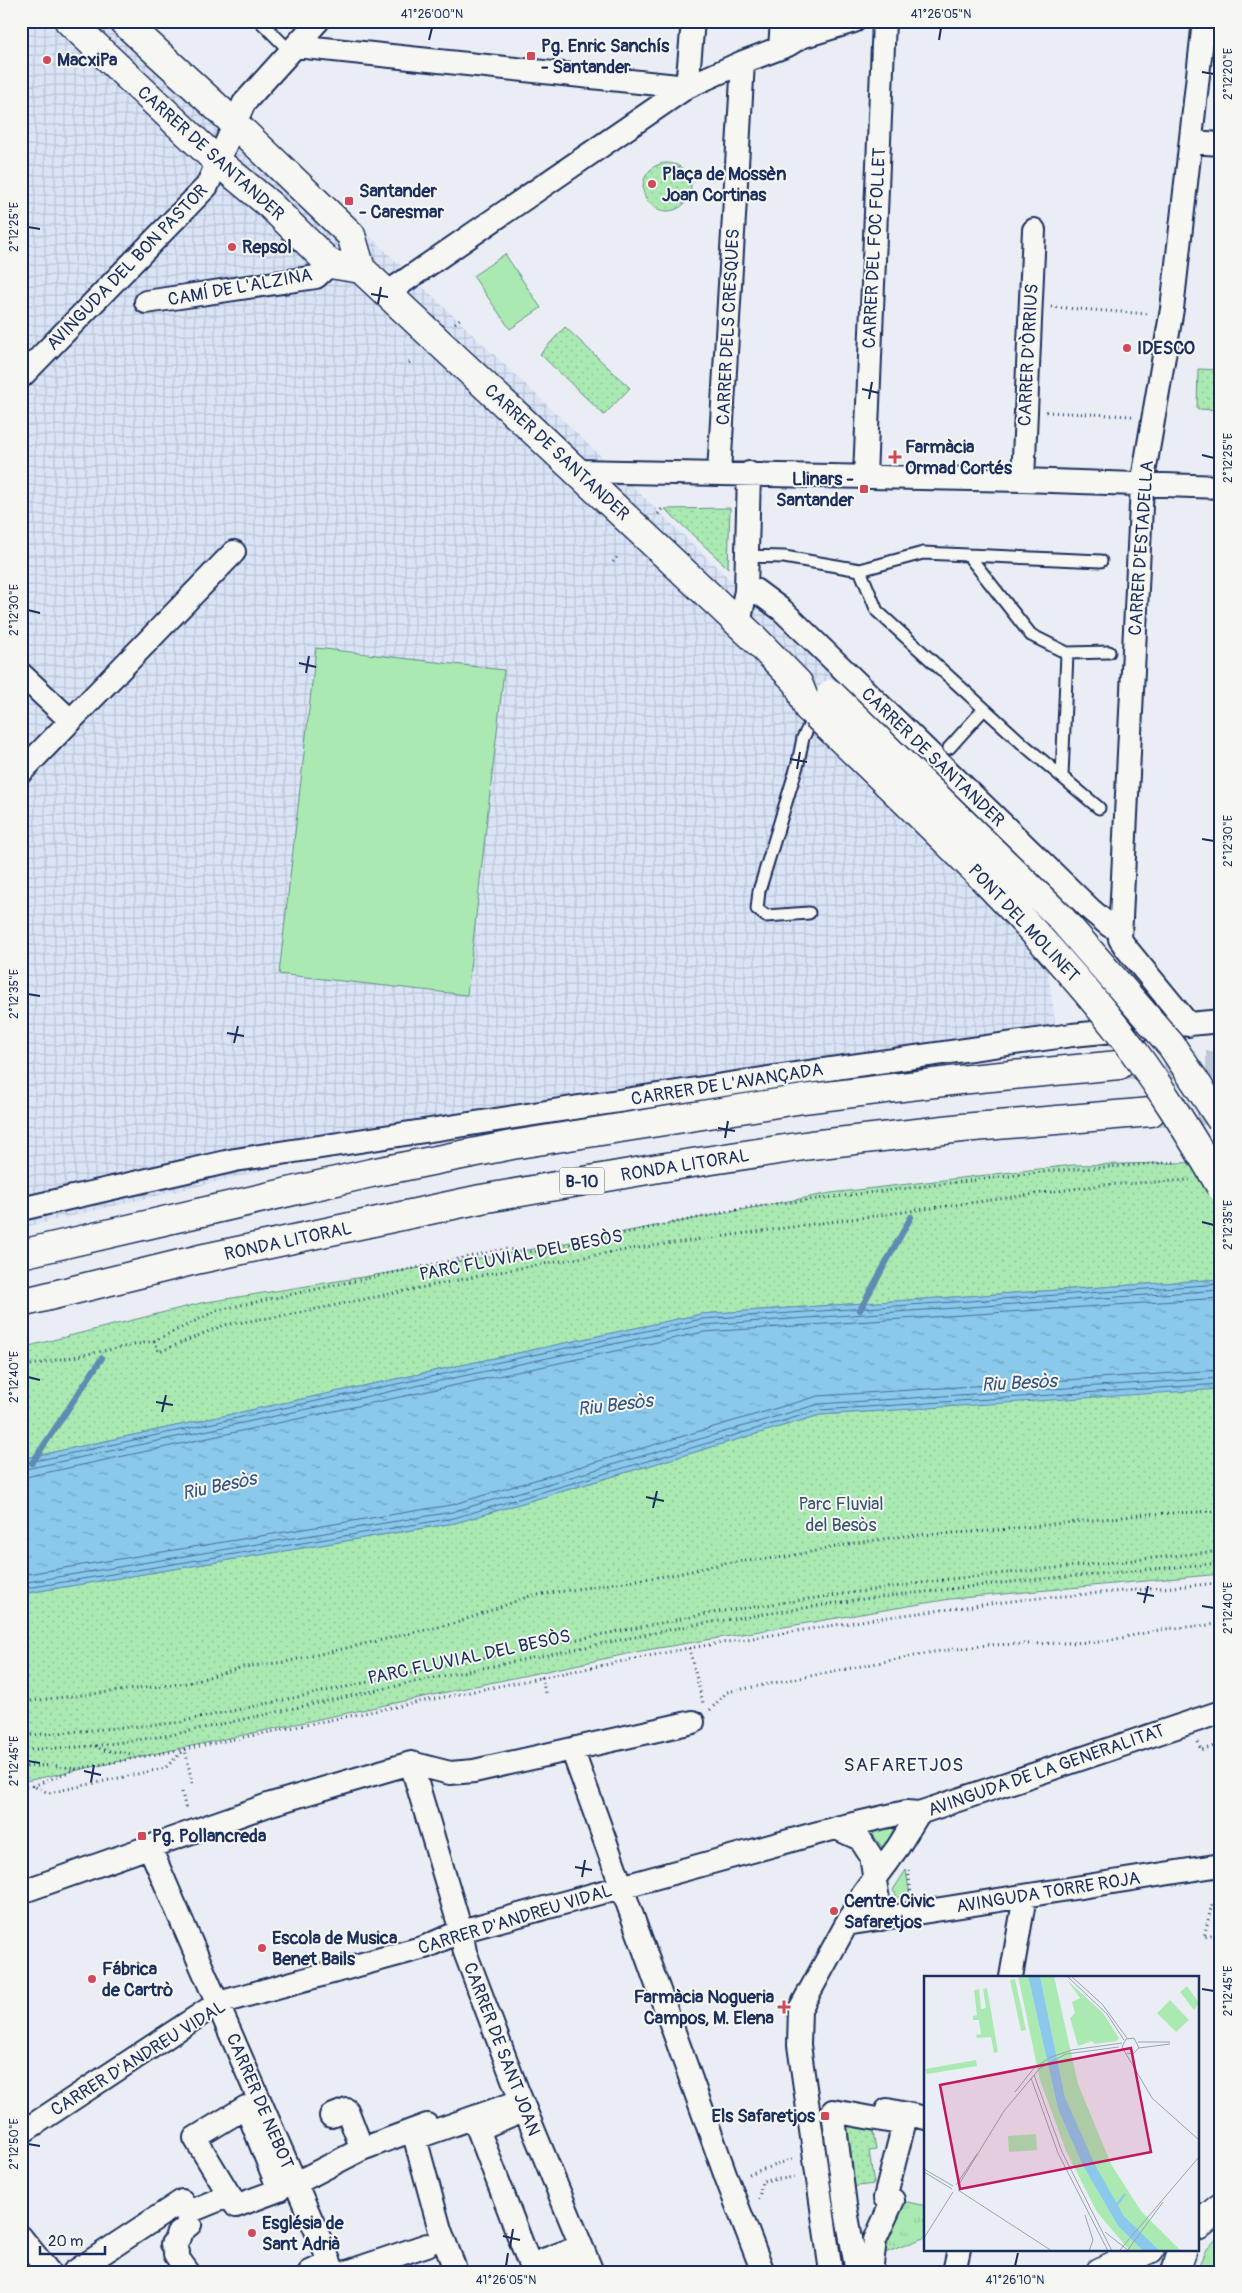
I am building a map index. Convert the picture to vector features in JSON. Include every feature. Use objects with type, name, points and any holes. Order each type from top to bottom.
[{"type":"main road","name":"CARRER DE SANTANDER","points":[[69,21],[218,162],[270,205],[330,264]]},
{"type":"main road","name":"CARRER DE SANTANDER","points":[[123,21],[235,124],[351,235],[361,268],[745,629]]},
{"type":"main road","points":[[330,264],[361,268]]},
{"type":"main road","name":"PONT DEL MOLINET","points":[[745,629],[798,683],[808,708],[974,868],[1062,963],[1118,1030],[1181,1119],[1221,1187]]},
{"type":"main road","name":"PONT DEL MOLINET","points":[[798,683],[825,688],[1059,916],[1171,1045],[1221,1120]]},
{"type":"main road","points":[[21,1254],[371,1173],[521,1143],[803,1099],[959,1080],[1119,1065]]},
{"type":"main road","name":"RONDA LITORAL","points":[[21,1303],[200,1259],[481,1199],[660,1168],[820,1144],[962,1128],[1151,1112]]},
{"type":"main road","points":[[1200,2224],[1221,2207]]},
{"type":"main road","points":[[1104,2271],[1130,2256],[1147,2250]]},
{"type":"main road","points":[[1175,2272],[1183,2250]]},
{"type":"street","name":"AVINGUDA DEL BON PASTOR","points":[[21,376],[207,186],[244,103],[318,21]]},
{"type":"street","points":[[687,87],[693,21]]},
{"type":"street","points":[[780,48],[782,21]]},
{"type":"street","points":[[387,293],[687,87],[780,48],[801,37],[854,21]]},
{"type":"street","name":"CARRER DEL FOC FOLLET","points":[[865,476],[884,21]]},
{"type":"street","name":"CARRER D'ESTADELLA","points":[[1189,1025],[1120,939],[1142,485],[1172,309],[1204,21]]},
{"type":"street","points":[[293,49],[687,87]]},
{"type":"street","name":"CARRER DELS CRESQUES","points":[[719,472],[743,62]]},
{"type":"street","points":[[1191,142],[1221,144]]},
{"type":"street","name":"CARRER D'ÒRRIUS","points":[[1022,480],[1034,230]]},
{"type":"street","name":"CAMÍ DE L'ALZINA","points":[[146,302],[316,277],[330,264]]},
{"type":"street","points":[[576,470],[1022,480],[1221,488]]},
{"type":"street","points":[[745,629],[744,604],[749,473]]},
{"type":"street","points":[[21,772],[234,552]]},
{"type":"street","name":"CARRER DE SANTANDER","points":[[755,590],[782,610],[1091,910],[1110,926]]},
{"type":"street","points":[[21,674],[71,722]]},
{"type":"street","name":"CARRER DE L'AVANÇADA","points":[[21,1209],[235,1160],[818,1070],[1072,1034],[1221,1022]]},
{"type":"street","name":"AVINGUDA DE LA GENERALITAT","points":[[831,2272],[799,2045],[800,2009],[862,1894],[898,1847],[918,1813],[1221,1712]]},
{"type":"street","points":[[21,1892],[271,1804],[411,1763],[450,1773],[474,1771],[700,1718]]},
{"type":"street","points":[[572,1749],[622,1887],[736,2179],[763,2272]]},
{"type":"street","name":"CARRER DE SANT JOAN","points":[[411,1763],[461,1931],[465,1952],[517,2090],[592,2272]]},
{"type":"street","name":"CARRER D'ANDREU VIDAL","points":[[21,2133],[218,2003],[425,1947],[461,1931],[836,1828],[906,1812],[918,1813]]},
{"type":"street","points":[[836,1828],[860,1839],[871,1856],[882,1919]]},
{"type":"street","name":"CARRER DE NEBOT","points":[[150,1848],[334,2272]]},
{"type":"street","name":"AVINGUDA TORRE ROJA","points":[[846,1924],[1221,1865]]},
{"type":"street","points":[[1010,1976],[1025,1896]]},
{"type":"street","points":[[300,2181],[362,2149],[517,2090]]},
{"type":"street","points":[[818,2097],[924,2118]]},
{"type":"street","points":[[456,2272],[440,2230],[415,2138],[512,2104],[516,2113],[478,2129],[530,2265],[568,2251],[575,2268],[567,2272]]},
{"type":"street","points":[[331,2116],[347,2110],[362,2149]]},
{"type":"street","points":[[857,2272],[845,2205],[833,2112],[904,2124],[885,2198],[892,2200],[875,2240],[871,2272]]},
{"type":"street","points":[[186,2213],[230,2195]]},
{"type":"street","points":[[74,2272],[182,2201],[190,2224],[177,2235],[179,2238],[172,2244],[178,2252],[175,2254],[188,2272]]},
{"type":"street","points":[[21,2237],[49,2272]]},
{"type":"street","points":[[347,2272],[427,2245]]},
{"type":"street","points":[[954,2272],[959,2250]]},
{"type":"street","points":[[310,2272],[325,2265],[328,2272]]},
{"type":"lane","points":[[260,21],[293,49]]},
{"type":"lane","points":[[746,556],[784,557],[860,570],[923,552],[1101,561]]},
{"type":"lane","points":[[968,555],[1031,635],[1067,653],[1109,652]]},
{"type":"lane","points":[[860,570],[877,611],[984,709],[1099,808]]},
{"type":"lane","points":[[1062,777],[1067,653]]},
{"type":"lane","points":[[949,748],[984,709]]},
{"type":"lane","points":[[808,912],[766,916],[757,910],[765,872],[798,763],[803,738],[815,714]]},
{"type":"path","points":[[1030,306],[1151,314]]},
{"type":"path","points":[[455,323],[462,316]]},
{"type":"path","points":[[1026,411],[1141,416]]},
{"type":"path","name":"CARRER DE SANTANDER","points":[[658,514],[664,506]]},
{"type":"path","points":[[613,562],[618,556]]},
{"type":"path","points":[[21,1367],[154,1341],[218,1310],[505,1249],[534,1252],[750,1207],[1051,1171],[1183,1162]]},
{"type":"path","name":"PARC FLUVIAL DEL BESÒS","points":[[154,1341],[159,1352],[224,1325],[295,1314],[503,1271],[637,1248],[1102,1185],[1191,1180]]},
{"type":"path","points":[[21,1702],[188,1683],[243,1667],[285,1662],[456,1623],[530,1596],[678,1574],[725,1563],[785,1557],[855,1543],[904,1536],[988,1531],[1150,1514],[1221,1511]]},
{"type":"path","name":"PARC FLUVIAL DEL BESÒS","points":[[21,1736],[175,1724],[482,1658],[717,1612],[950,1579],[1221,1551]]},
{"type":"path","name":"PARC FLUVIAL DEL BESÒS","points":[[21,1750],[94,1746],[171,1735],[414,1682],[693,1625],[863,1599],[1030,1580],[1221,1563]]},
{"type":"path","points":[[21,1788],[33,1786],[76,1769],[689,1648],[880,1618],[1028,1599],[1221,1583]]},
{"type":"path","points":[[700,1718],[727,1692],[934,1652],[987,1645],[1102,1642],[1164,1629],[1221,1624]]},
{"type":"path","points":[[689,1648],[700,1718]]},
{"type":"path","points":[[542,1677],[545,1693]]},
{"type":"path","points":[[1196,1736],[1201,1750],[1221,1744]]},
{"type":"path","points":[[94,1746],[103,1750],[141,1756]]},
{"type":"path","points":[[185,1749],[192,1783]]},
{"type":"path","points":[[33,1786],[49,1793],[165,1768],[185,1749]]},
{"type":"path","points":[[21,1767],[53,1765],[76,1769]]},
{"type":"path","points":[[182,1792],[187,1813]]},
{"type":"path","points":[[909,1873],[912,1897]]},
{"type":"path","points":[[1221,1901],[1212,1904],[1204,1937],[1221,1934]]},
{"type":"path","points":[[736,2179],[802,2156]]},
{"type":"path","points":[[752,2202],[758,2202],[762,2181],[805,2176]]},
{"type":"shaded area","points":[[21,21],[144,21],[1034,869],[1057,1036],[494,1116],[21,1228]]},
{"type":"green space","points":[[667,163],[676,165],[684,170],[689,178],[691,187],[689,196],[684,204],[676,209],[667,211],[658,209],[650,204],[645,196],[643,187],[645,178],[650,170],[658,165]]},
{"type":"green space","points":[[505,254],[541,308],[510,329],[473,276]]},
{"type":"green space","points":[[565,327],[630,388],[604,415],[540,354]]},
{"type":"green space","points":[[1198,369],[1221,370],[1221,410],[1197,409]]},
{"type":"green space","points":[[730,508],[728,568],[665,509]]},
{"type":"green space","points":[[316,648],[504,670],[467,995],[279,974]]},
{"type":"green space","points":[[1221,1162],[1221,1279],[701,1314],[21,1459],[21,1348],[201,1303],[512,1253],[831,1193],[1073,1165]]},
{"type":"green space","name":"Parc Fluvial del Besòs","points":[[1209,1388],[1221,1389],[1221,1574],[950,1599],[641,1651],[21,1782],[21,1594],[455,1523],[820,1415]]},
{"type":"green space","points":[[901,1827],[886,1848],[882,1847],[873,1835],[874,1832],[880,1829]]},
{"type":"green space","points":[[906,1870],[910,1897],[898,1898],[893,1890]]},
{"type":"green space","points":[[872,2124],[876,2150],[869,2151],[874,2184],[851,2187],[842,2128]]},
{"type":"green space","points":[[893,2199],[924,2206],[924,2238],[872,2258]]},
{"type":"green space","points":[[1221,2234],[1221,2272],[1197,2272],[1207,2249]]},
{"type":"water","name":"Riu Besòs","points":[[1221,1279],[1221,1389],[820,1415],[455,1523],[21,1594],[21,1459],[701,1314]]},
{"type":"waterway","points":[[860,1310],[911,1217]]},
{"type":"waterway","points":[[32,1463],[102,1358]]},
{"type":"tunnel","points":[[1122,1065],[1221,1065]]},
{"type":"tunnel","points":[[1155,1112],[1221,1111]]},
{"type":"place","name":"Pg. Enric Sanchís - Santander","points":[[531,56]]},
{"type":"place","name":"MacxiPa","points":[[47,60]]},
{"type":"place","name":"Plaça de Mossèn Joan Cortinas","points":[[652,184]]},
{"type":"place","name":"Santander - Caresmar","points":[[349,201]]},
{"type":"place","name":"Repsol","points":[[232,247]]},
{"type":"place","name":"IDESCO","points":[[1127,348]]},
{"type":"place","name":"Farmàcia Ormad Cortés","points":[[895,457]]},
{"type":"place","name":"Llinars - Santander","points":[[864,489]]},
{"type":"place","name":"Pg. Pollancreda","points":[[142,1836]]},
{"type":"place","name":"Centre Civic Safaretjos","points":[[834,1911]]},
{"type":"place","name":"Escola de Musica Benet Bails","points":[[262,1948]]},
{"type":"place","name":"Fábrica de Cartrò","points":[[92,1979]]},
{"type":"place","name":"Farmàcia Nogueria Campos, M. Elena","points":[[784,2007]]},
{"type":"place","name":"Els Safaretjos","points":[[825,2116]]},
{"type":"place","name":"Església de Sant Adrià","points":[[252,2233]]},
{"type":"district","name":"SAFARETJOS","points":[[904,1764]]}]
